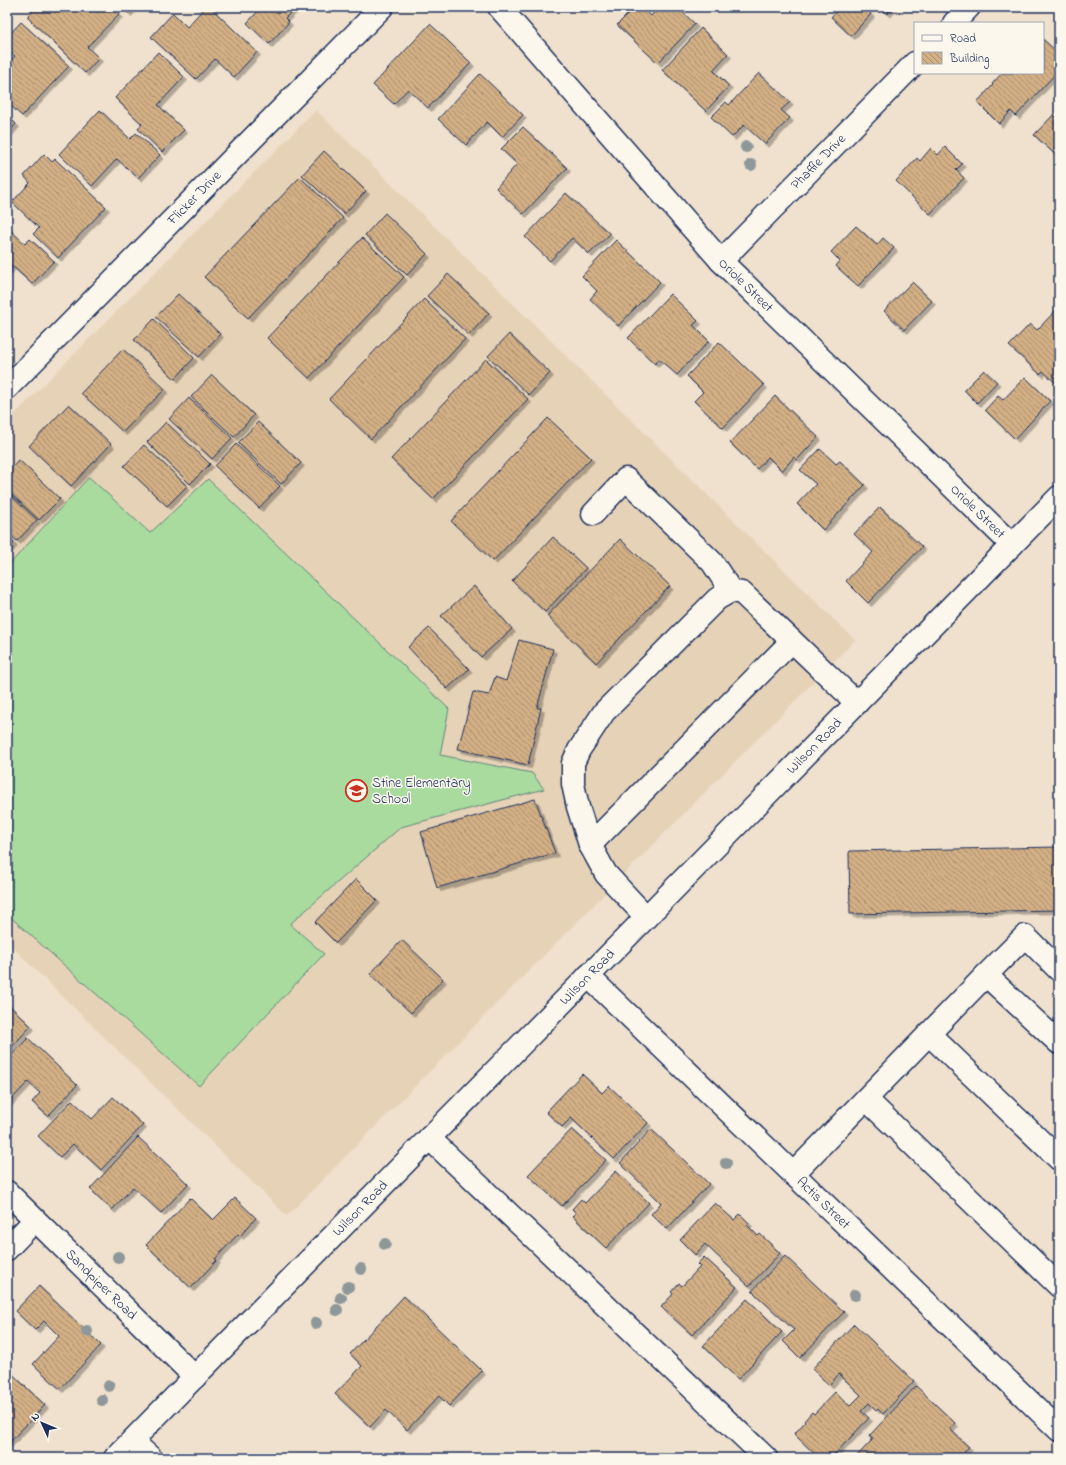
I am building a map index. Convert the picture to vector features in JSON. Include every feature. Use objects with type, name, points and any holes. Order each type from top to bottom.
[{"type":"street","name":"Flicker Drive","points":[[7,388],[382,7]]},
{"type":"street","name":"Oriole Street","points":[[499,7],[721,261],[1012,545]]},
{"type":"street","points":[[955,22],[969,7]]},
{"type":"street","name":"Phaffle Drive","points":[[721,261],[914,63]]},
{"type":"street","points":[[593,514],[626,479],[712,562],[731,591]]},
{"type":"street","name":"Wilson Road","points":[[115,1458],[1059,497]]},
{"type":"street","points":[[646,918],[606,874],[590,845],[578,807],[573,784],[573,763],[579,750],[604,712],[717,599],[731,591],[742,593],[857,703]]},
{"type":"street","points":[[590,845],[792,641]]},
{"type":"street","points":[[793,1174],[1025,936],[1059,970]]},
{"type":"street","points":[[986,975],[1059,1043]]},
{"type":"street","name":"Actis Street","points":[[588,976],[1058,1428]]},
{"type":"street","points":[[929,1034],[1059,1160]]},
{"type":"street","points":[[866,1099],[1059,1286]]},
{"type":"street","points":[[429,1138],[766,1458]]},
{"type":"street","name":"Sandpiper Road","points":[[7,1192],[195,1377]]},
{"type":"street","points":[[7,1249],[35,1220]]},
{"type":"street","points":[[132,1441],[151,1458]]},
{"type":"shaded area","name":"Stine Elementary School","points":[[316,110],[855,640],[287,1216],[7,942],[7,422]]},
{"type":"green space","points":[[89,477],[150,533],[208,479],[449,709],[440,755],[532,773],[544,789],[401,827],[290,924],[324,954],[199,1086],[7,914],[7,567]]},
{"type":"building","points":[[37,7],[58,7],[61,10],[64,7],[111,7],[119,14],[87,47],[99,58],[85,73],[27,17]]},
{"type":"building","points":[[122,7],[133,7],[128,13]]},
{"type":"building","points":[[205,7],[210,7],[257,52],[234,77],[215,59],[196,79],[151,37],[173,13],[187,27]]},
{"type":"building","points":[[262,7],[296,7],[285,18],[289,22],[269,44],[247,23]]},
{"type":"building","points":[[635,7],[641,7],[651,16],[659,7],[677,7],[695,24],[658,63],[617,25]]},
{"type":"building","points":[[840,7],[864,7],[871,14],[851,36],[831,17]]},
{"type":"building","points":[[879,7],[893,7],[887,14]]},
{"type":"building","points":[[21,22],[69,66],[22,116],[7,102],[7,64],[15,56],[7,50],[7,37]]},
{"type":"building","points":[[430,24],[471,63],[428,108],[408,89],[394,104],[373,85]]},
{"type":"building","points":[[701,28],[728,54],[713,70],[729,86],[706,111],[662,70]]},
{"type":"building","points":[[1044,40],[1059,54],[1059,70],[1016,116],[1011,111],[999,124],[977,102],[993,85],[992,84],[1001,74],[1044,74]]},
{"type":"building","points":[[158,52],[184,77],[158,105],[184,130],[162,152],[138,129],[142,124],[115,98]]},
{"type":"building","points":[[759,73],[790,102],[781,110],[790,118],[765,144],[744,125],[732,137],[711,117],[726,102],[729,105]]},
{"type":"building","points":[[480,74],[523,115],[502,137],[487,122],[466,145],[438,119]]},
{"type":"building","points":[[1059,109],[1059,158],[1034,135]]},
{"type":"building","points":[[100,110],[130,139],[136,133],[160,155],[138,178],[117,159],[92,186],[59,154]]},
{"type":"building","points":[[7,115],[16,124],[7,134]]},
{"type":"building","points":[[523,127],[567,168],[523,214],[496,188],[517,164],[501,149]]},
{"type":"building","points":[[945,147],[962,164],[956,170],[964,178],[930,214],[896,181],[917,158],[920,161],[931,148],[938,155]]},
{"type":"building","points":[[324,151],[366,191],[344,214],[302,175]]},
{"type":"building","points":[[44,154],[52,162],[55,159],[106,207],[58,258],[33,234],[39,228],[12,202],[30,183],[24,176]]},
{"type":"building","points":[[300,177],[343,218],[248,318],[204,277]]},
{"type":"building","points":[[566,193],[610,234],[589,254],[572,238],[550,261],[525,237]]},
{"type":"building","points":[[385,213],[427,254],[407,275],[365,235]]},
{"type":"building","points":[[856,226],[877,245],[883,238],[894,248],[858,286],[836,266],[840,261],[831,252]]},
{"type":"building","points":[[7,227],[25,244],[30,239],[54,261],[32,284],[12,266],[7,272]]},
{"type":"building","points":[[362,238],[404,277],[309,378],[267,338]]},
{"type":"building","points":[[616,240],[660,282],[618,326],[590,299],[597,291],[582,276]]},
{"type":"building","points":[[448,274],[489,313],[469,335],[427,296]]},
{"type":"building","points":[[912,282],[932,301],[904,330],[884,311]]},
{"type":"building","points":[[178,294],[220,334],[199,357],[156,317]]},
{"type":"building","points":[[670,294],[698,321],[693,325],[709,341],[677,375],[659,359],[655,364],[628,338]]},
{"type":"building","points":[[424,299],[465,339],[371,439],[329,399]]},
{"type":"building","points":[[1059,307],[1059,356],[1056,359],[1059,361],[1059,386],[1043,371],[1040,374],[1009,346],[1030,324],[1037,330]]},
{"type":"building","points":[[154,319],[194,358],[175,379],[134,340]]},
{"type":"building","points":[[509,334],[550,373],[529,395],[488,356]]},
{"type":"building","points":[[719,342],[764,385],[723,428],[694,401],[703,392],[687,376]]},
{"type":"building","points":[[123,349],[165,389],[123,432],[81,393]]},
{"type":"building","points":[[486,359],[528,399],[433,499],[391,459]]},
{"type":"building","points":[[984,370],[997,382],[977,403],[964,390]]},
{"type":"building","points":[[212,375],[254,415],[234,437],[191,397]]},
{"type":"building","points":[[1025,377],[1050,401],[1015,439],[985,410],[998,396],[1003,400]]},
{"type":"building","points":[[775,396],[818,437],[797,460],[794,457],[782,471],[768,457],[757,469],[730,443]]},
{"type":"building","points":[[189,398],[232,438],[212,459],[169,419]]},
{"type":"building","points":[[69,404],[111,444],[71,486],[29,446]]},
{"type":"building","points":[[548,418],[591,458],[493,561],[451,521]]},
{"type":"building","points":[[166,422],[210,464],[190,484],[147,442]]},
{"type":"building","points":[[258,422],[301,463],[281,484],[238,443]]},
{"type":"building","points":[[236,444],[280,486],[259,508],[215,466]]},
{"type":"building","points":[[144,445],[187,486],[167,506],[124,466]]},
{"type":"building","points":[[820,449],[836,464],[840,461],[865,485],[823,530],[797,504],[816,484],[800,470]]},
{"type":"building","points":[[19,460],[60,499],[39,520],[7,490],[7,473]]},
{"type":"building","points":[[7,492],[37,520],[17,541],[7,532]]},
{"type":"building","points":[[880,507],[922,547],[868,603],[846,581],[873,552],[854,534]]},
{"type":"building","points":[[7,536],[14,543],[7,551]]},
{"type":"building","points":[[553,537],[586,568],[545,612],[512,581]]},
{"type":"building","points":[[620,539],[670,586],[596,663],[547,616]]},
{"type":"building","points":[[474,586],[512,629],[481,657],[441,616]]},
{"type":"building","points":[[429,628],[469,669],[447,689],[408,647]]},
{"type":"building","points":[[519,640],[553,649],[537,708],[541,708],[528,765],[458,749],[473,692],[489,695],[495,677],[506,681]]},
{"type":"building","points":[[535,799],[555,853],[437,888],[421,832]]},
{"type":"building","points":[[1059,847],[1059,910],[850,914],[850,851]]},
{"type":"building","points":[[356,879],[377,900],[336,943],[315,922]]},
{"type":"building","points":[[402,940],[443,979],[411,1013],[370,974]]},
{"type":"building","points":[[7,1003],[31,1026],[7,1052]]},
{"type":"building","points":[[28,1038],[77,1085],[48,1116],[32,1102],[40,1093],[28,1082],[7,1104],[7,1060]]},
{"type":"building","points":[[582,1074],[602,1093],[609,1086],[648,1123],[614,1159],[571,1118],[562,1127],[546,1112]]},
{"type":"building","points":[[113,1097],[143,1125],[101,1170],[73,1144],[60,1157],[38,1136],[72,1100],[92,1119]]},
{"type":"building","points":[[572,1129],[606,1160],[562,1206],[528,1175]]},
{"type":"building","points":[[651,1129],[709,1184],[667,1229],[651,1214],[661,1203],[620,1163]]},
{"type":"building","points":[[138,1137],[188,1184],[161,1213],[133,1187],[112,1210],[90,1189]]},
{"type":"building","points":[[616,1171],[649,1203],[606,1248],[572,1216],[576,1213],[572,1209],[581,1199],[585,1203]]},
{"type":"building","points":[[190,1198],[213,1220],[235,1198],[256,1218],[240,1236],[238,1234],[215,1259],[217,1260],[191,1288],[146,1245]]},
{"type":"building","points":[[715,1203],[734,1220],[740,1214],[749,1223],[747,1225],[758,1236],[760,1234],[780,1253],[749,1286],[705,1244],[695,1255],[680,1240]]},
{"type":"building","points":[[785,1256],[844,1312],[800,1358],[783,1341],[794,1330],[752,1291]]},
{"type":"building","points":[[704,1257],[737,1287],[692,1335],[661,1307],[673,1294],[671,1292],[679,1283],[682,1286],[700,1267],[697,1264]]},
{"type":"building","points":[[39,1286],[101,1345],[60,1389],[33,1364],[59,1336],[44,1321],[35,1330],[15,1311]]},
{"type":"building","points":[[404,1296],[482,1371],[449,1406],[439,1396],[407,1430],[386,1410],[370,1427],[335,1394],[362,1366],[350,1354]]},
{"type":"building","points":[[747,1299],[782,1332],[738,1379],[703,1346]]},
{"type":"building","points":[[854,1324],[914,1381],[883,1414],[869,1403],[861,1411],[869,1418],[831,1458],[819,1458],[794,1434],[812,1412],[814,1414],[835,1392],[850,1406],[861,1395],[839,1374],[829,1385],[812,1369]]},
{"type":"building","points":[[7,1369],[45,1405],[7,1445]]},
{"type":"building","points":[[916,1386],[955,1423],[950,1429],[969,1447],[959,1458],[855,1458],[873,1439],[870,1435]]},
{"type":"place","name":"Stine Elementary School","points":[[356,791]]}]
